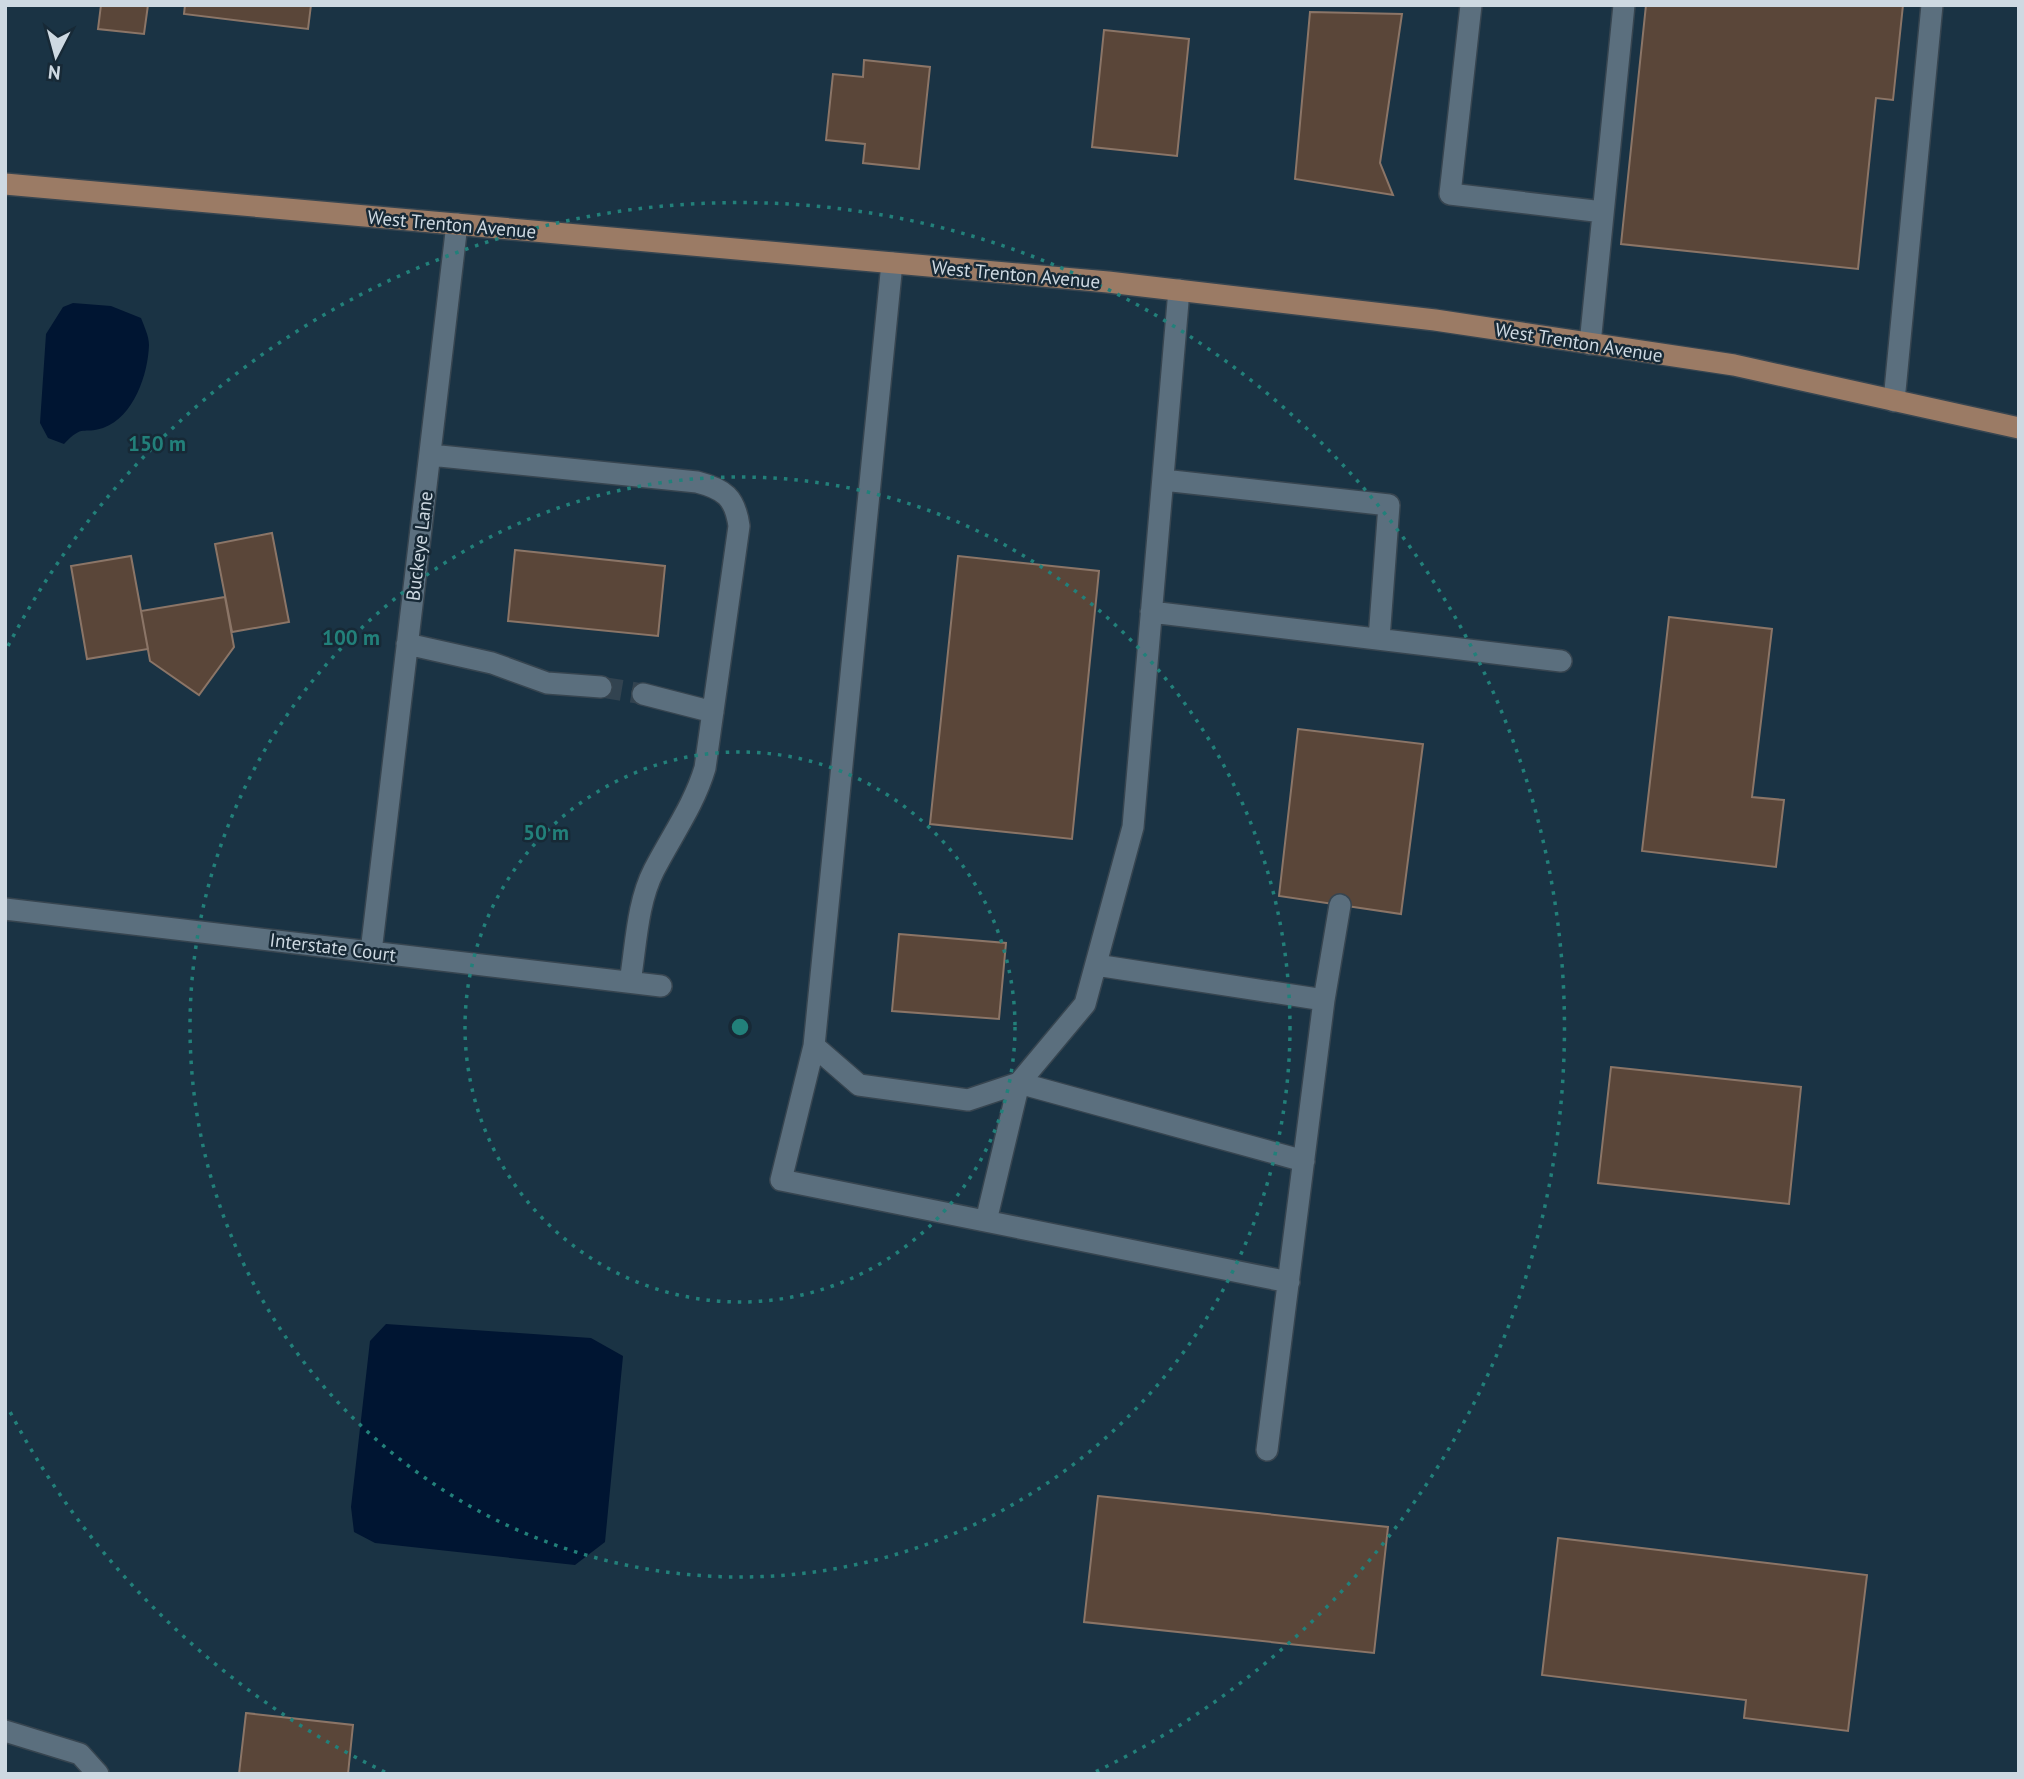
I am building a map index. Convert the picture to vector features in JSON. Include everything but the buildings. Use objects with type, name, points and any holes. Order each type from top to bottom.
[{"type":"main road","name":"West Trenton Avenue","points":[[5,184],[1179,290],[1435,320],[1734,365],[2019,428]]},
{"type":"street","points":[[1471,5],[1450,194],[1603,212]]},
{"type":"street","points":[[1590,344],[1624,5]]},
{"type":"street","points":[[1894,401],[1933,5]]},
{"type":"street","name":"Buckeye Lane","points":[[371,952],[457,224]]},
{"type":"street","points":[[892,263],[814,1045],[781,1180],[1289,1282]]},
{"type":"street","points":[[986,1221],[1019,1083],[1085,1004],[1133,827],[1179,290]]},
{"type":"street","points":[[430,455],[697,482],[717,487],[737,509],[739,526],[705,768],[697,793],[653,872],[647,890],[630,982]]},
{"type":"street","points":[[1163,480],[1390,505],[1379,639]]},
{"type":"street","points":[[1151,612],[1561,661]]},
{"type":"street","points":[[407,643],[492,663],[547,683],[601,687]]},
{"type":"street","points":[[643,694],[713,712]]},
{"type":"street","points":[[1267,1450],[1324,1000],[1339,905]]},
{"type":"street","name":"Interstate Court","points":[[5,909],[661,986]]},
{"type":"street","points":[[1096,965],[1324,1000]]},
{"type":"street","points":[[814,1045],[859,1085],[968,1100],[1019,1083],[1304,1161]]},
{"type":"street","points":[[5,1731],[80,1754],[98,1774]]},
{"type":"shaded area","points":[[5,5],[2019,5],[2019,1774],[5,1774]]},
{"type":"shaded area","points":[[73,303],[111,306],[141,318],[149,345],[146,369],[131,405],[114,422],[103,428],[80,432],[64,444],[48,438],[40,423],[46,334],[63,307]]},
{"type":"shaded area","points":[[386,1324],[591,1338],[623,1356],[605,1542],[575,1565],[375,1543],[354,1532],[351,1507],[370,1341]]},
{"type":"tunnel","points":[[601,687],[643,694]]}]
